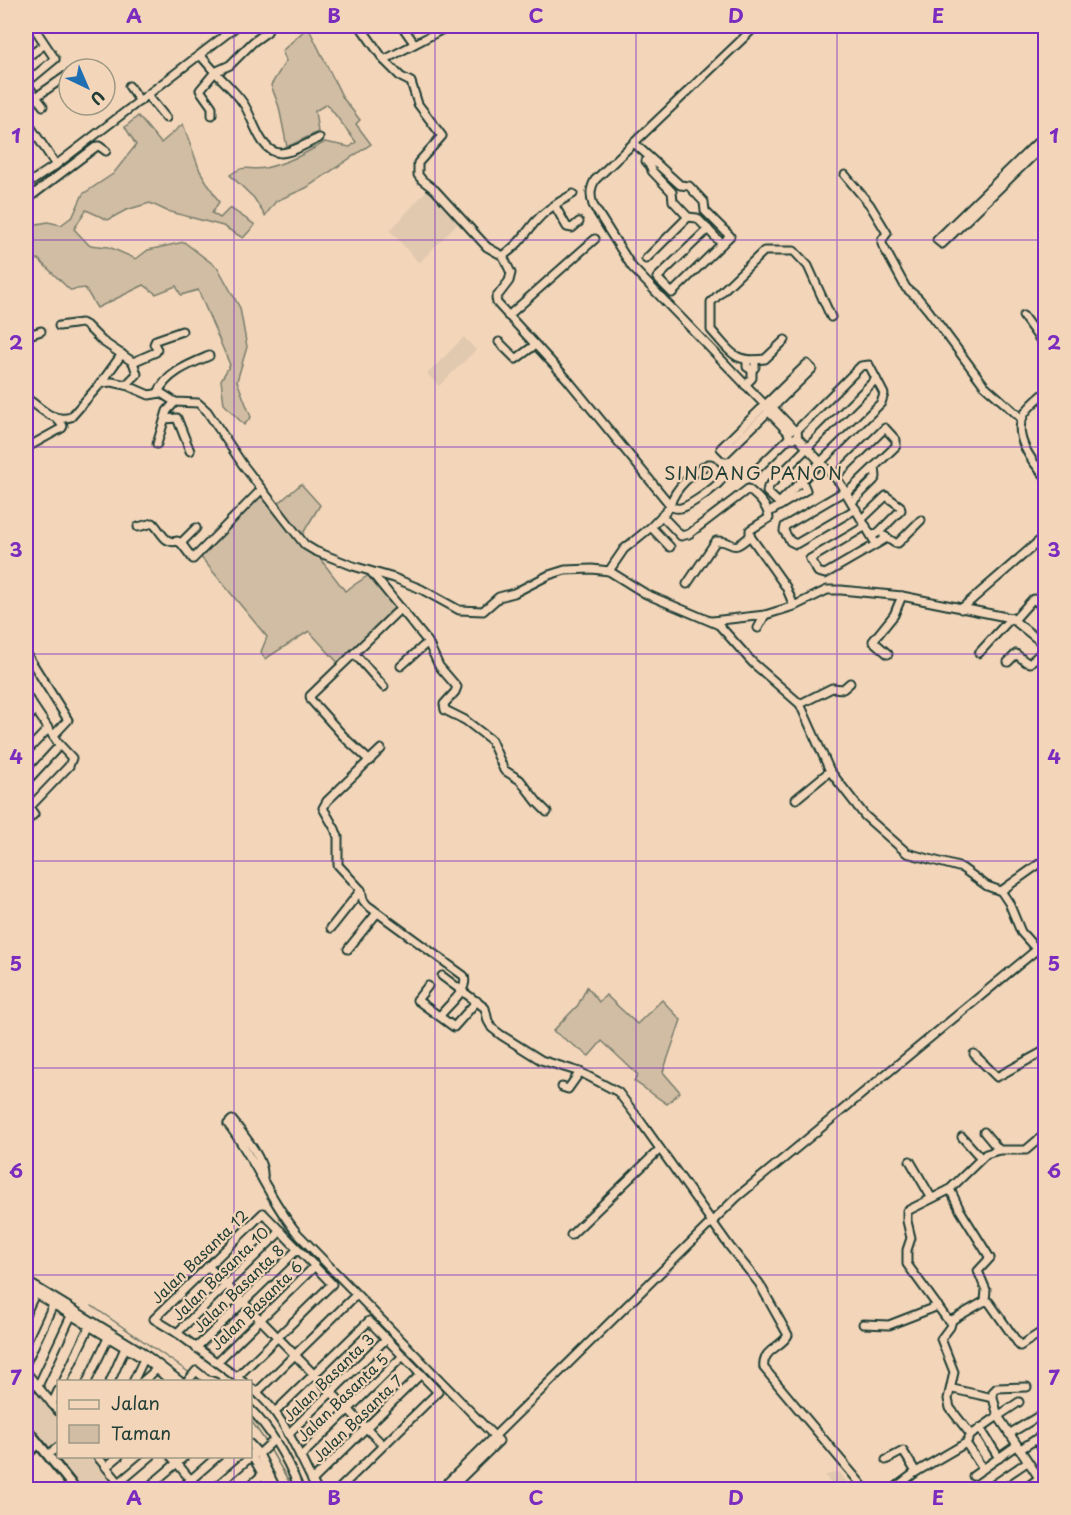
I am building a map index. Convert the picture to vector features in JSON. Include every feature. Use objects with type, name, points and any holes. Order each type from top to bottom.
[{"type":"main road","points":[[26,1428],[53,1457],[76,1490]]},
{"type":"street","points":[[26,30],[32,26],[55,59],[26,83],[27,93],[36,97],[43,106]]},
{"type":"street","points":[[26,185],[148,96],[237,26]]},
{"type":"street","points":[[212,115],[212,107],[200,90],[215,72],[230,64],[267,32],[264,26]]},
{"type":"street","points":[[360,26],[384,60],[401,77],[411,82],[418,104],[442,136],[418,163],[420,177],[435,190],[487,247],[503,256],[510,268],[509,281],[495,300],[567,379],[671,506],[680,508],[689,504],[714,488],[723,477],[711,464],[708,464],[681,485],[674,494],[671,506],[651,527],[624,549],[609,571]]},
{"type":"street","points":[[402,26],[414,43]]},
{"type":"street","points":[[384,60],[449,26]]},
{"type":"street","points":[[756,26],[595,180],[590,196],[593,205],[632,267],[835,477],[876,544]]},
{"type":"street","points":[[1038,26],[1046,33]]},
{"type":"street","points":[[26,58],[44,45]]},
{"type":"street","points":[[200,55],[245,105],[251,122],[269,149],[280,153],[287,152],[319,138]]},
{"type":"street","points":[[36,97],[57,82]]},
{"type":"street","points":[[129,86],[140,101]]},
{"type":"street","points":[[148,96],[166,118]]},
{"type":"street","points":[[26,120],[56,165]]},
{"type":"street","points":[[1046,134],[939,242],[1046,143]]},
{"type":"street","points":[[632,144],[652,165],[652,171],[672,192],[673,201],[688,217],[698,218],[722,244]]},
{"type":"street","points":[[26,201],[97,146],[106,151]]},
{"type":"street","points":[[652,165],[659,165],[680,185],[689,186],[704,202],[705,211],[730,236],[672,293],[657,278],[708,229]]},
{"type":"street","points":[[845,176],[870,205],[887,233],[882,244],[906,288],[928,310],[984,385],[1022,419]]},
{"type":"street","points":[[672,192],[680,185]]},
{"type":"street","points":[[503,256],[523,240],[536,221],[573,194]]},
{"type":"street","points":[[555,206],[567,227],[572,228],[579,222]]},
{"type":"street","points":[[698,218],[705,211]]},
{"type":"street","points":[[646,259],[688,217]]},
{"type":"street","points":[[508,316],[595,239]]},
{"type":"street","points":[[785,340],[765,359],[737,359],[711,330],[711,302],[764,251],[794,251],[808,266],[831,316]]},
{"type":"street","points":[[1023,316],[1045,345]]},
{"type":"street","points":[[58,326],[86,325],[102,341],[133,362],[137,374],[126,385]]},
{"type":"street","points":[[133,362],[156,351],[154,344],[156,340],[182,331]]},
{"type":"street","points":[[26,336],[41,332]]},
{"type":"street","points":[[499,342],[516,359],[536,345]]},
{"type":"street","points":[[26,398],[49,416],[57,419],[71,417],[101,383],[122,354]]},
{"type":"street","points":[[158,393],[164,382],[172,375],[208,356]]},
{"type":"street","points":[[745,385],[752,378],[752,370],[755,367],[751,360]]},
{"type":"street","points":[[752,474],[861,366],[868,365],[884,394],[881,403],[802,481],[806,490],[771,511]]},
{"type":"street","points":[[745,430],[810,366]]},
{"type":"street","points":[[780,504],[767,492],[768,487],[876,379]]},
{"type":"street","points":[[101,383],[112,382],[126,385],[148,395],[158,393],[176,402],[200,405],[310,549],[422,589],[459,610],[483,611],[499,597],[531,586],[558,571],[582,569],[609,571],[646,594],[712,621],[726,631],[770,680],[800,704],[830,771],[866,816],[907,854],[962,868],[987,886],[1001,891],[1009,903],[1021,932],[1046,960]]},
{"type":"street","points":[[1046,392],[1027,409],[1020,428],[1022,442],[1035,465],[1046,477]]},
{"type":"street","points":[[157,444],[167,411],[176,402]]},
{"type":"street","points":[[165,418],[177,418],[190,451]]},
{"type":"street","points":[[26,448],[62,428],[63,426],[57,419]]},
{"type":"street","points":[[835,477],[885,428],[897,443],[846,492],[785,526],[784,531],[790,541],[796,544],[854,505],[876,477],[875,466]]},
{"type":"street","points":[[138,527],[153,523],[167,541],[181,543],[194,558],[262,489]]},
{"type":"street","points":[[662,516],[681,536],[689,534],[748,489],[764,505],[769,517],[750,530],[750,536],[786,587],[794,606]]},
{"type":"street","points":[[872,537],[901,510],[900,506],[886,496],[864,523],[810,559],[818,572],[825,574],[887,538]]},
{"type":"street","points":[[879,532],[898,543],[921,520]]},
{"type":"street","points":[[651,527],[670,547]]},
{"type":"street","points":[[181,543],[196,528]]},
{"type":"street","points":[[961,609],[1046,535]]},
{"type":"street","points":[[687,584],[716,541],[721,540],[735,547],[750,536]]},
{"type":"street","points":[[370,571],[428,642],[439,666],[457,687],[444,704],[445,711],[465,720],[491,740],[504,770],[520,780],[547,812]]},
{"type":"street","points":[[712,621],[765,615],[794,606],[827,590],[902,596],[1013,619],[1046,647],[1030,663],[1016,654],[1008,663]]},
{"type":"street","points":[[888,654],[873,641],[894,615],[902,596]]},
{"type":"street","points":[[979,653],[1034,599],[1040,605]]},
{"type":"street","points":[[370,761],[346,739],[311,700],[310,696],[401,608]]},
{"type":"street","points":[[758,628],[765,615]]},
{"type":"street","points":[[401,666],[428,642]]},
{"type":"street","points":[[26,653],[68,720],[53,736]]},
{"type":"street","points":[[354,653],[384,687]]},
{"type":"street","points":[[800,704],[832,688],[843,689],[850,683]]},
{"type":"street","points":[[26,695],[53,736],[72,756],[71,763],[27,807],[33,814],[26,822]]},
{"type":"street","points":[[26,720],[35,710]]},
{"type":"street","points":[[26,752],[48,729]]},
{"type":"street","points":[[26,782],[60,745]]},
{"type":"street","points":[[381,749],[322,808],[338,837],[338,865],[361,890],[363,900],[377,913],[462,973],[466,980],[462,990],[440,1016]]},
{"type":"street","points":[[796,799],[830,771]]},
{"type":"street","points":[[1001,891],[1046,859]]},
{"type":"street","points":[[331,928],[361,890]]},
{"type":"street","points":[[348,949],[377,913]]},
{"type":"street","points":[[440,1490],[737,1197],[1046,942]]},
{"type":"street","points":[[442,976],[477,1001],[486,1011],[492,1028],[501,1035],[541,1060],[580,1072],[618,1092],[759,1283],[788,1335],[766,1355],[763,1361],[764,1368],[866,1490]]},
{"type":"street","points":[[428,986],[417,1000],[454,1027],[477,1001]]},
{"type":"street","points":[[974,1054],[997,1077],[1046,1050]]},
{"type":"street","points":[[562,1087],[568,1089],[580,1072]]},
{"type":"street","points":[[230,1122],[264,1171],[263,1178],[283,1216],[356,1295],[500,1441],[449,1490]]},
{"type":"street","points":[[984,1132],[999,1150]]},
{"type":"street","points":[[952,1320],[947,1319],[907,1264],[907,1250],[912,1238],[907,1221],[907,1211],[950,1189],[981,1158],[999,1150],[1026,1150],[1046,1133]]},
{"type":"street","points":[[962,1137],[981,1158]]},
{"type":"street","points":[[571,1235],[660,1149]]},
{"type":"street","points":[[910,1161],[931,1197]]},
{"type":"street","points":[[950,1189],[960,1210],[990,1258],[978,1271],[987,1290],[985,1301],[952,1320],[941,1339],[954,1372],[948,1399],[950,1408],[971,1435]]},
{"type":"street","name":"Jalan Basanta 12","points":[[177,1333],[154,1319],[263,1213],[281,1232]]},
{"type":"street","points":[[177,1333],[240,1379],[277,1338],[332,1284],[281,1232]]},
{"type":"street","name":"Jalan Basanta 10","points":[[177,1333],[281,1232]]},
{"type":"street","name":"Jalan Basanta 8","points":[[196,1348],[298,1249]]},
{"type":"street","points":[[208,1266],[383,1445]]},
{"type":"street","name":"Jalan Basanta 6","points":[[217,1362],[315,1266]]},
{"type":"street","points":[[26,1281],[141,1351],[178,1380]]},
{"type":"street","points":[[26,1288],[144,1359],[169,1380]]},
{"type":"street","points":[[26,1313],[35,1294]]},
{"type":"street","points":[[317,1490],[275,1412],[254,1389],[295,1355],[356,1295]]},
{"type":"street","points":[[985,1301],[992,1304],[1020,1346],[1046,1329]]},
{"type":"street","points":[[26,1363],[53,1305]]},
{"type":"street","points":[[863,1324],[889,1325],[938,1306]]},
{"type":"street","points":[[38,1386],[71,1316]]},
{"type":"street","points":[[275,1412],[369,1321],[438,1392],[338,1490]]},
{"type":"street","points":[[64,1380],[89,1327]]},
{"type":"street","points":[[88,1380],[108,1338]]},
{"type":"street","name":"Jalan Basanta 3","points":[[288,1434],[386,1339]]},
{"type":"street","points":[[111,1380],[125,1348]]},
{"type":"street","name":"Jalan Basanta 5","points":[[300,1457],[403,1356]]},
{"type":"street","points":[[135,1380],[144,1359]]},
{"type":"street","points":[[144,1380],[157,1369]]},
{"type":"street","points":[[26,1371],[57,1410]]},
{"type":"street","points":[[191,1377],[196,1371],[209,1380]]},
{"type":"street","name":"Jalan Basanta 7","points":[[312,1480],[421,1374]]},
{"type":"street","points":[[1027,1387],[997,1388],[993,1392],[993,1398],[998,1416],[1042,1482]]},
{"type":"street","points":[[953,1389],[993,1398]]},
{"type":"street","points":[[52,1404],[57,1393]]},
{"type":"street","points":[[896,1488],[916,1472],[966,1443],[971,1435],[980,1428],[1019,1402]]},
{"type":"street","points":[[252,1411],[259,1418],[271,1443],[290,1466],[300,1490]]},
{"type":"street","points":[[1009,1434],[1039,1416]]},
{"type":"street","points":[[980,1428],[999,1458]]},
{"type":"street","points":[[973,1476],[999,1458],[1046,1433]]},
{"type":"street","points":[[1036,1439],[1046,1454]]},
{"type":"street","points":[[254,1454],[271,1443]]},
{"type":"street","points":[[26,1456],[39,1444]]},
{"type":"street","points":[[968,1446],[983,1469]]},
{"type":"street","points":[[886,1460],[903,1451],[916,1472]]},
{"type":"street","points":[[254,1454],[272,1490]]},
{"type":"street","points":[[254,1454],[277,1490]]},
{"type":"street","points":[[99,1458],[122,1486],[149,1458]]},
{"type":"street","points":[[106,1467],[117,1458]]},
{"type":"street","points":[[173,1458],[199,1490]]},
{"type":"street","points":[[145,1490],[183,1458]]},
{"type":"street","points":[[179,1490],[216,1458]]},
{"type":"street","points":[[212,1490],[249,1458]]},
{"type":"street","points":[[986,1490],[1027,1462]]},
{"type":"street","points":[[245,1490],[264,1474]]},
{"type":"street","points":[[1023,1490],[1042,1482]]},
{"type":"street","points":[[1036,1490],[1042,1482]]},
{"type":"shaded area","points":[[433,183],[444,194],[460,221],[419,263],[390,231]]},
{"type":"shaded area","points":[[464,337],[476,350],[439,386],[427,374]]},
{"type":"shaded area","points":[[26,1377],[57,1415],[57,1458],[93,1458],[120,1489],[83,1489],[26,1422]]},
{"type":"shaded area","points":[[840,1472],[852,1489],[834,1489],[825,1475]]},
{"type":"green space","points":[[308,27],[343,98],[360,120],[356,124],[371,144],[306,188],[276,201],[265,216],[254,198],[230,175],[244,168],[259,169],[281,163],[325,142],[350,147],[356,142],[327,104],[315,111],[318,132],[287,147],[279,107],[271,85],[286,61],[282,51]]},
{"type":"green space","points":[[138,116],[161,143],[183,124],[200,171],[219,202],[212,213],[220,218],[230,208],[255,225],[243,238],[223,226],[167,211],[150,203],[126,210],[108,220],[86,210],[74,229],[89,245],[109,247],[136,259],[148,250],[184,242],[218,268],[240,308],[247,347],[237,381],[251,417],[244,425],[224,404],[221,380],[230,365],[198,290],[181,295],[176,286],[156,294],[144,285],[97,308],[85,288],[70,290],[38,259],[26,265],[26,226],[48,222],[61,225],[73,216],[83,194],[113,174],[136,145],[125,127]]},
{"type":"green space","points":[[301,484],[320,505],[302,535],[345,591],[369,575],[400,608],[340,665],[309,631],[265,659],[261,652],[267,637],[200,556],[264,494],[274,507]]},
{"type":"green space","points":[[587,987],[599,1002],[606,995],[637,1024],[662,1000],[681,1020],[663,1072],[680,1092],[667,1104],[634,1081],[638,1075],[602,1041],[589,1056],[553,1031],[578,1005]]},
{"type":"waterway","points":[[92,1306],[190,1373]]},
{"type":"waterway","points":[[194,1375],[200,1380]]},
{"type":"waterway","points":[[252,1422],[266,1442]]},
{"type":"waterway","points":[[270,1449],[294,1490]]},
{"type":"district","name":"SINDANG PANON","points":[[754,472]]}]
